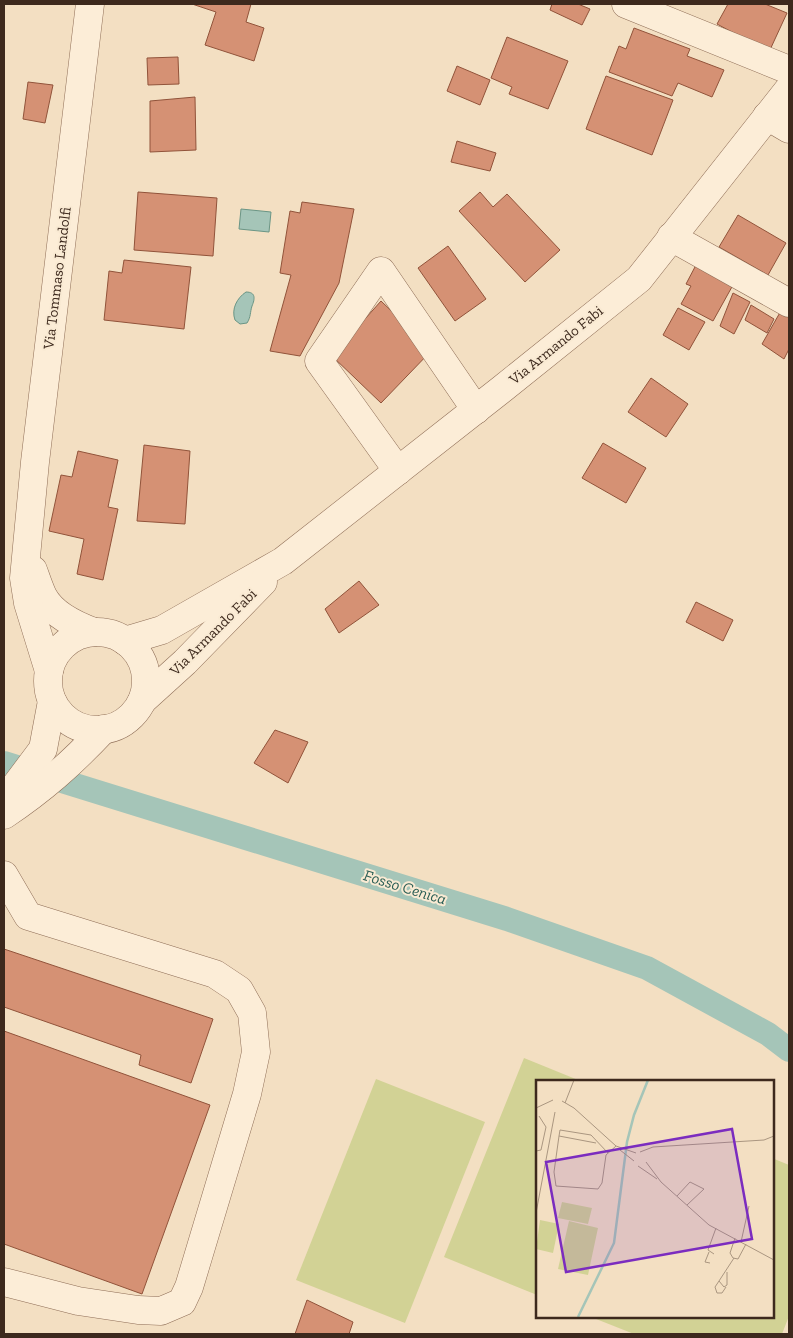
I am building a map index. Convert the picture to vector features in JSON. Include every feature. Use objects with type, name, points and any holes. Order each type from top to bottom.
[{"type":"street","name":"Via Tommaso Landolfi","points":[[49,671],[28,602],[24,578],[35,462],[90,4]]},
{"type":"street","points":[[626,4],[789,70]]},
{"type":"street","name":"Via Armando Fabi","points":[[142,701],[185,662],[283,561],[639,279],[671,237],[778,123],[789,89]]},
{"type":"street","points":[[671,237],[789,303]]},
{"type":"street","points":[[398,471],[319,361],[381,271],[476,410]]},
{"type":"street","name":"Via Tommaso Landolfi","points":[[26,552],[43,596],[52,608],[76,625],[94,632]]},
{"type":"street","name":"Via Armando Fabi","points":[[126,641],[162,630],[283,561]]},
{"type":"street","points":[[94,632],[110,633],[126,641],[138,652],[145,668],[146,684],[142,701],[132,715],[119,725],[104,729],[88,729],[74,724],[61,714],[52,701],[48,686],[49,671],[54,656],[64,644],[78,635],[94,632]]},
{"type":"street","points":[[13,801],[43,748],[52,701]]},
{"type":"street","points":[[13,801],[74,760],[104,729]]},
{"type":"street","points":[[4,1282],[78,1301],[138,1310],[161,1311],[182,1302],[189,1287],[247,1094],[256,1052],[252,1013],[239,990],[231,984],[215,974],[28,916],[8,892]]},
{"type":"green space","points":[[524,1058],[578,1080],[536,1080],[536,1295],[444,1257]]},
{"type":"green space","points":[[376,1079],[485,1122],[405,1323],[296,1280]]},
{"type":"green space","points":[[773,1158],[789,1165],[789,1316],[782,1334],[634,1334],[594,1318],[773,1318]]},
{"type":"shaded area","points":[[241,209],[271,212],[269,232],[239,229]]},
{"type":"shaded area","points":[[246,292],[252,293],[254,301],[247,323],[240,324],[235,320],[234,308],[240,297]]},
{"type":"building","points":[[192,4],[251,4],[246,22],[264,28],[254,61],[205,45],[216,12]]},
{"type":"building","points":[[552,4],[578,4],[590,9],[582,25],[550,10]]},
{"type":"building","points":[[728,4],[765,4],[787,13],[769,52],[717,24]]},
{"type":"building","points":[[634,28],[690,49],[687,56],[724,70],[712,97],[678,83],[672,96],[609,72],[619,46],[626,49]]},
{"type":"building","points":[[507,37],[568,61],[548,109],[509,94],[512,87],[491,78]]},
{"type":"building","points":[[178,57],[179,84],[148,85],[147,58]]},
{"type":"building","points":[[457,66],[490,80],[480,105],[447,91]]},
{"type":"building","points":[[606,76],[673,100],[652,155],[586,129]]},
{"type":"building","points":[[28,82],[53,85],[45,123],[23,119]]},
{"type":"building","points":[[195,97],[196,150],[150,152],[150,101]]},
{"type":"building","points":[[457,141],[496,153],[490,171],[451,162]]},
{"type":"building","points":[[138,192],[217,198],[213,256],[134,250]]},
{"type":"building","points":[[480,192],[493,207],[507,194],[560,250],[525,282],[459,211]]},
{"type":"building","points":[[302,202],[354,209],[339,283],[300,356],[270,351],[291,275],[280,273],[290,211],[300,213]]},
{"type":"building","points":[[738,215],[786,243],[768,275],[719,247]]},
{"type":"building","points":[[448,246],[486,299],[455,321],[418,268]]},
{"type":"building","points":[[124,260],[191,267],[184,329],[104,320],[109,271],[122,273]]},
{"type":"building","points":[[696,265],[733,285],[713,321],[681,304],[691,286],[686,284]]},
{"type":"building","points":[[733,293],[750,302],[734,334],[720,326]]},
{"type":"building","points":[[381,301],[432,350],[381,403],[332,356]]},
{"type":"building","points":[[751,305],[774,319],[767,333],[745,320]]},
{"type":"building","points":[[678,308],[705,322],[689,350],[663,335]]},
{"type":"building","points":[[782,309],[789,314],[789,349],[784,359],[762,344]]},
{"type":"building","points":[[651,378],[688,404],[666,437],[628,412]]},
{"type":"building","points":[[603,443],[646,468],[626,503],[582,478]]},
{"type":"building","points":[[144,445],[190,451],[185,524],[137,521]]},
{"type":"building","points":[[78,451],[118,460],[108,507],[118,509],[103,580],[77,574],[84,539],[49,531],[61,475],[72,477]]},
{"type":"building","points":[[359,581],[379,605],[339,633],[325,609]]},
{"type":"building","points":[[696,602],[733,620],[723,641],[686,622]]},
{"type":"building","points":[[275,730],[308,742],[288,783],[254,763]]},
{"type":"building","points":[[4,949],[213,1019],[191,1083],[139,1065],[141,1055],[4,1007]]},
{"type":"building","points":[[4,1031],[210,1105],[142,1294],[4,1244]]},
{"type":"building","points":[[307,1300],[353,1322],[349,1334],[295,1334]]},
{"type":"waterway","name":"Fosso Cenica","points":[[4,763],[507,919],[647,968],[768,1034],[789,1050]]}]
